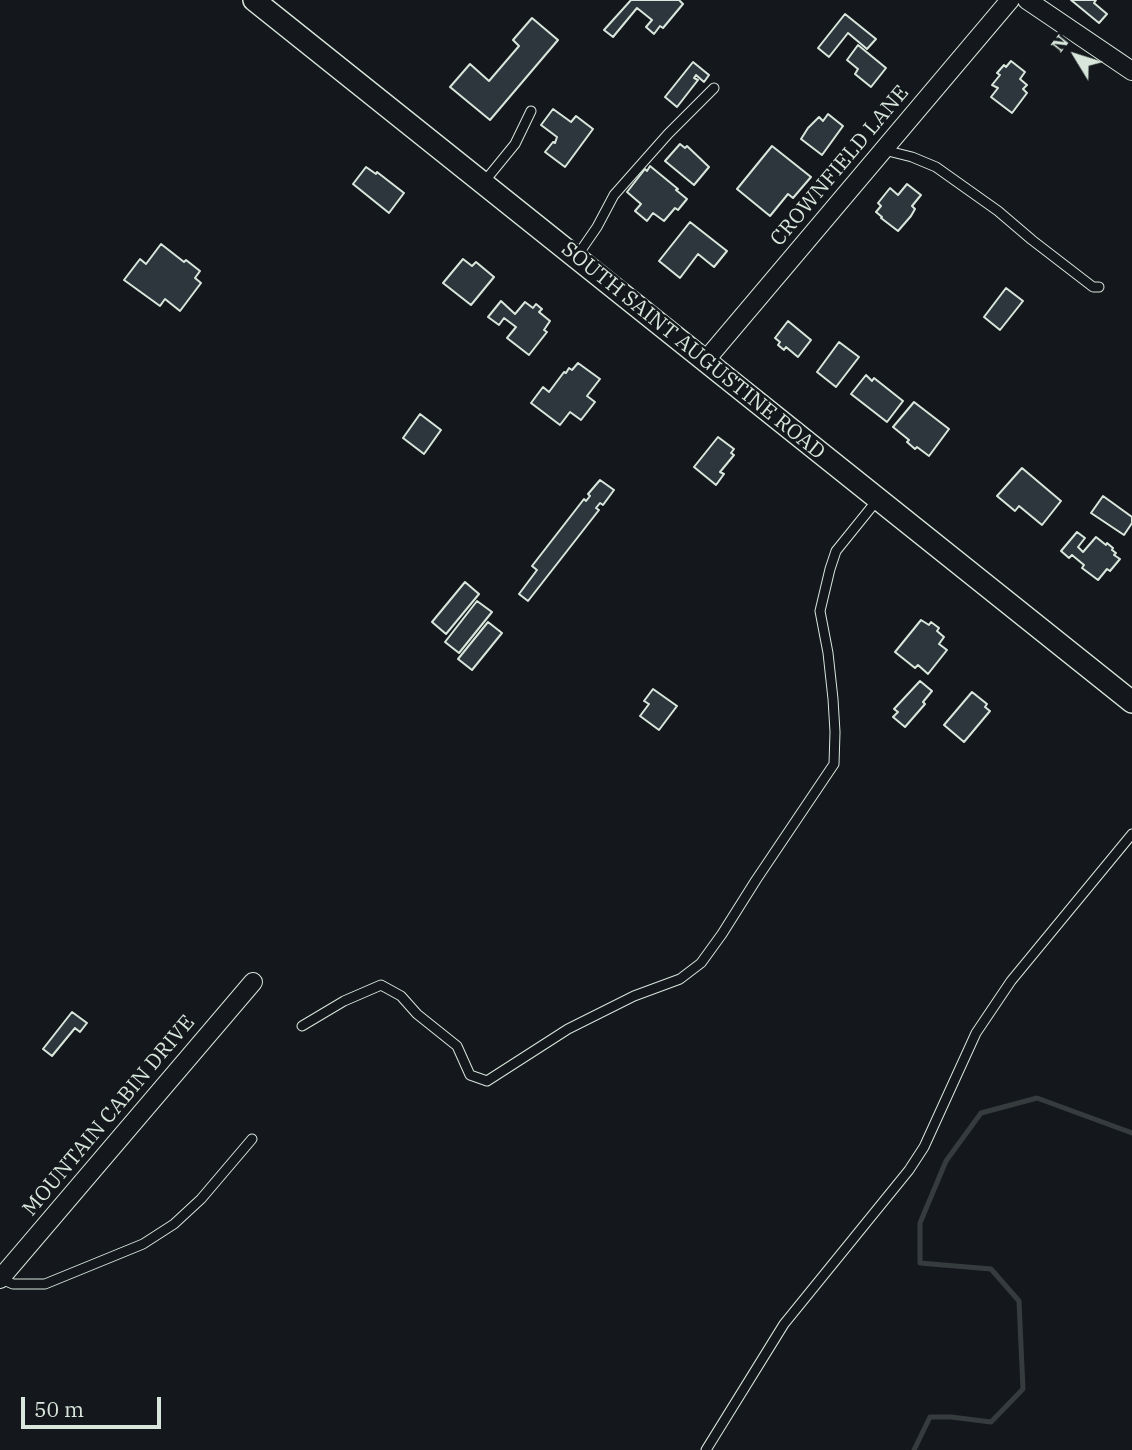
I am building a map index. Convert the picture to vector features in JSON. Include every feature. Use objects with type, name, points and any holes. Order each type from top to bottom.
[{"type":"street","name":"SOUTH SAINT AUGUSTINE ROAD","points":[[254,0],[1132,702]]},
{"type":"street","name":"CROWNFIELD LANE","points":[[705,361],[1010,0]]},
{"type":"street","points":[[1027,0],[1132,71]]},
{"type":"street","name":"MOUNTAIN CABIN DRIVE","points":[[3,1271],[253,982]]},
{"type":"lane","points":[[576,258],[614,195],[668,134],[714,88]]},
{"type":"lane","points":[[482,183],[514,144],[531,111]]},
{"type":"lane","points":[[884,150],[936,167],[998,211],[1031,240],[1094,287],[1099,287]]},
{"type":"lane","points":[[302,1026],[344,1001],[381,985],[401,996],[417,1014],[457,1046],[470,1075],[487,1081],[568,1029],[634,996],[680,979],[701,963],[834,764],[833,699],[820,611],[836,551],[878,499]]},
{"type":"lane","points":[[706,1450],[785,1324],[909,1170],[924,1147],[976,1033],[1011,981],[1132,834]]},
{"type":"lane","points":[[3,1271],[13,1284],[45,1284],[143,1244],[174,1224],[201,1199],[252,1139]]},
{"type":"building","points":[[631,0],[679,0],[683,4],[663,28],[660,26],[654,34],[646,27],[652,20],[637,8],[613,37],[604,30]]},
{"type":"building","points":[[1071,0],[1096,0],[1094,3],[1107,14],[1099,23]]},
{"type":"building","points":[[845,14],[876,39],[867,49],[848,33],[829,57],[818,48]]},
{"type":"building","points":[[532,18],[558,40],[490,120],[450,87],[470,64],[489,81],[519,46],[513,40]]},
{"type":"building","points":[[858,45],[886,68],[871,87],[855,74],[858,69],[847,60]]},
{"type":"building","points":[[1011,61],[1025,72],[1020,79],[1027,85],[1023,89],[1027,93],[1012,113],[991,97],[998,88],[992,85],[1000,75],[997,73]]},
{"type":"building","points":[[693,62],[709,75],[704,82],[696,75],[694,78],[698,80],[677,107],[665,97]]},
{"type":"building","points":[[553,109],[571,122],[576,116],[593,129],[565,167],[545,152],[555,143],[557,137],[541,125]]},
{"type":"building","points":[[828,114],[843,126],[822,155],[801,139],[819,117],[823,121]]},
{"type":"building","points":[[680,144],[685,148],[687,146],[709,167],[694,185],[665,161]]},
{"type":"building","points":[[772,146],[811,177],[793,198],[788,194],[770,216],[737,189]]},
{"type":"building","points":[[650,166],[687,199],[664,221],[653,213],[647,221],[635,211],[641,204],[627,192]]},
{"type":"building","points":[[366,167],[404,193],[389,213],[353,184]]},
{"type":"building","points":[[907,184],[921,195],[912,206],[915,209],[911,216],[898,231],[876,212],[881,206],[878,203],[890,188],[898,195]]},
{"type":"building","points":[[690,222],[727,251],[714,267],[698,254],[680,278],[659,261]]},
{"type":"building","points":[[161,244],[200,271],[195,278],[201,283],[180,311],[165,299],[160,306],[124,280],[140,259],[146,264]]},
{"type":"building","points":[[463,259],[472,266],[476,262],[494,277],[471,305],[443,283]]},
{"type":"building","points":[[1006,288],[1023,301],[1000,330],[984,317]]},
{"type":"building","points":[[501,301],[515,314],[525,302],[533,308],[536,304],[542,309],[539,312],[550,321],[544,330],[547,332],[529,355],[507,338],[516,327],[504,318],[499,325],[488,317]]},
{"type":"building","points":[[788,321],[811,340],[798,357],[786,347],[784,350],[775,338]]},
{"type":"building","points":[[839,342],[859,357],[836,387],[817,372]]},
{"type":"building","points":[[578,363],[600,379],[587,396],[595,402],[581,420],[570,412],[560,425],[531,403],[543,387],[549,392],[564,372],[569,368],[572,370]]},
{"type":"building","points":[[866,375],[872,381],[874,378],[903,401],[887,422],[851,394]]},
{"type":"building","points":[[914,402],[949,429],[929,456],[917,447],[915,449],[907,442],[909,440],[893,427]]},
{"type":"building","points":[[420,414],[441,430],[424,454],[403,438]]},
{"type":"building","points":[[718,437],[734,449],[731,453],[734,455],[720,472],[724,474],[716,485],[694,467]]},
{"type":"building","points":[[1022,468],[1061,501],[1042,525],[1019,506],[1015,511],[997,496]]},
{"type":"building","points":[[600,480],[614,490],[603,505],[600,503],[596,508],[599,510],[528,601],[519,594],[537,570],[532,566]]},
{"type":"building","points":[[1103,496],[1132,517],[1132,523],[1124,535],[1091,513]]},
{"type":"building","points":[[1077,532],[1085,538],[1078,547],[1083,552],[1096,537],[1113,548],[1116,553],[1114,555],[1120,559],[1098,580],[1082,568],[1084,565],[1072,555],[1069,558],[1061,551]]},
{"type":"building","points":[[465,582],[479,594],[446,634],[432,622]]},
{"type":"building","points":[[477,601],[492,612],[459,653],[445,642]]},
{"type":"building","points":[[921,620],[929,625],[931,622],[939,628],[937,631],[944,637],[939,644],[947,650],[928,674],[918,665],[915,668],[895,652]]},
{"type":"building","points":[[488,622],[502,633],[472,670],[458,659]]},
{"type":"building","points":[[920,681],[932,691],[923,702],[925,704],[905,727],[893,717],[898,712],[894,709]]},
{"type":"building","points":[[653,689],[677,706],[659,730],[640,716],[649,704],[644,701]]},
{"type":"building","points":[[972,692],[987,704],[985,707],[990,711],[964,742],[944,725]]},
{"type":"building","points":[[72,1012],[87,1023],[80,1032],[75,1028],[52,1056],[43,1049]]},
{"type":"waterway","points":[[914,1450],[930,1417],[991,1422],[1023,1389],[1019,1301],[991,1269],[920,1263],[920,1223],[946,1161],[981,1113],[1037,1098],[1132,1133]]}]
